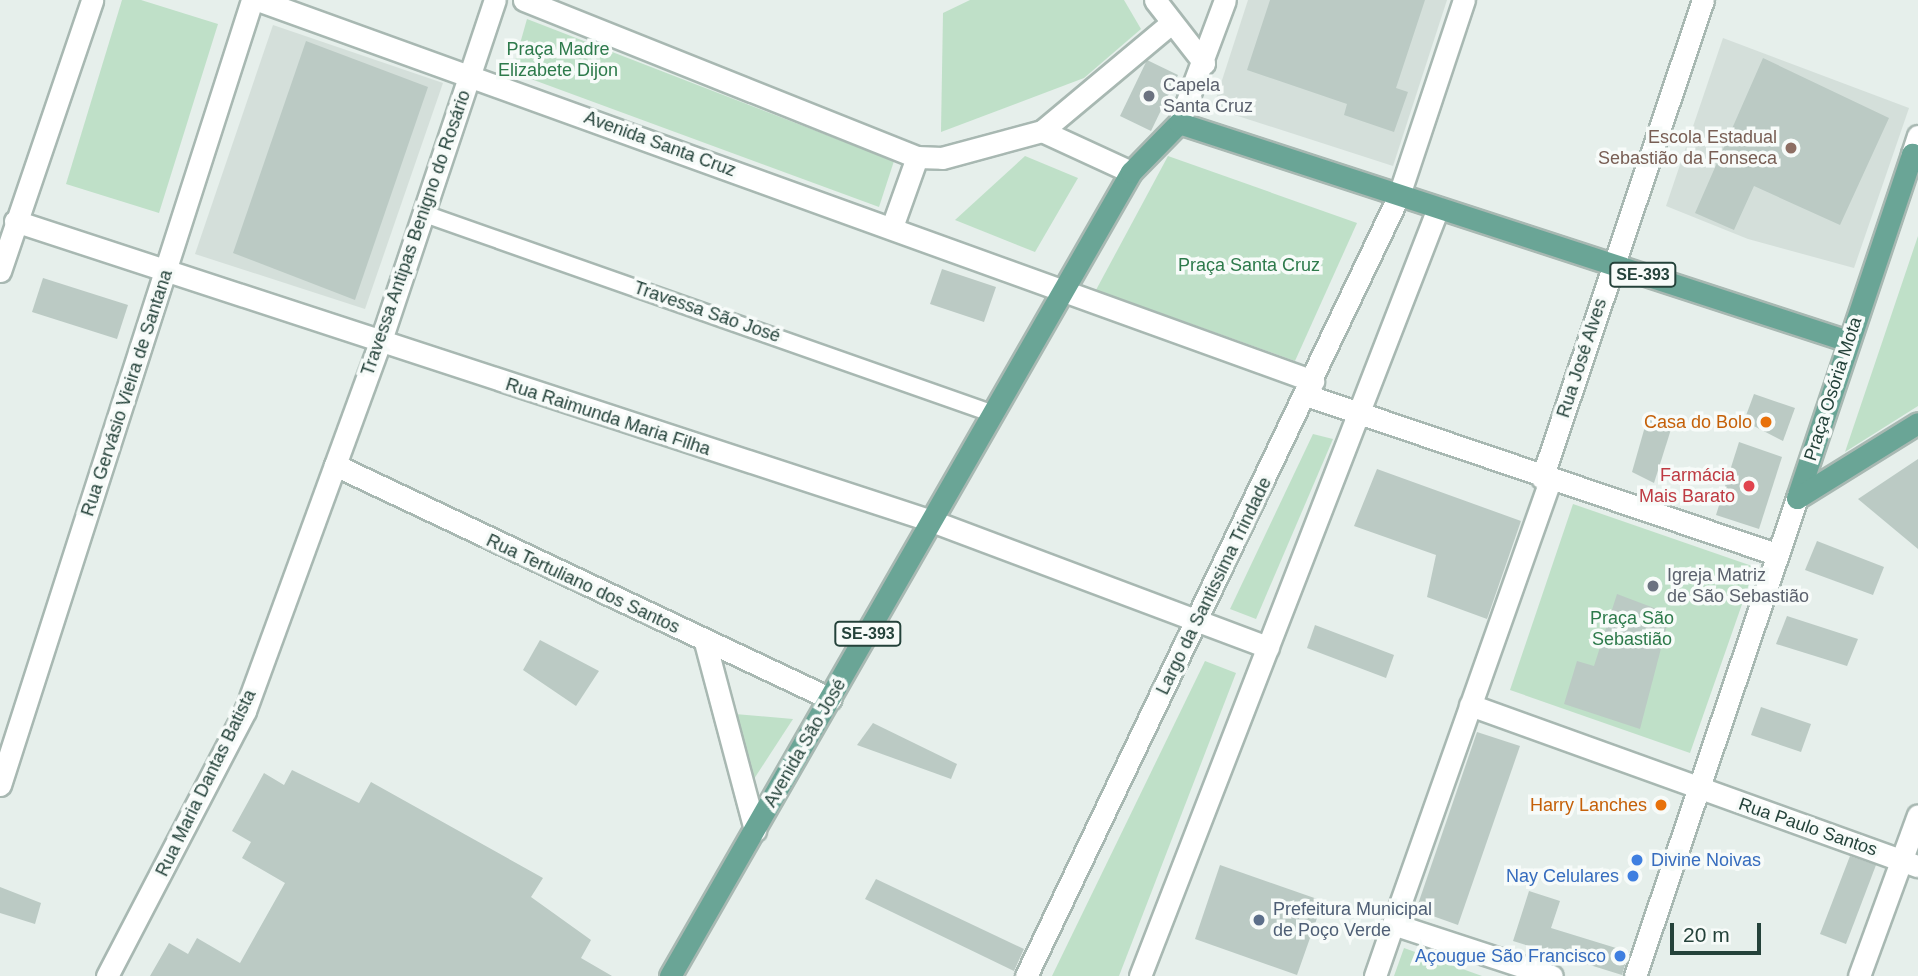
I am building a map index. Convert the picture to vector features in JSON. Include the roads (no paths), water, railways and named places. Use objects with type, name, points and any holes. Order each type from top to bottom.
[{"type":"main road","name":"SE-393","points":[[1062,290],[1131,172],[1179,123],[1848,341]]},
{"type":"main road","name":"Praça Osória Mota","points":[[1797,498],[1848,341],[1916,151]]},
{"type":"main road","name":"Avenida São José","points":[[670,976],[831,699],[1062,290]]},
{"type":"main road","name":"Praça Osória Mota","points":[[1797,498],[1918,423]]},
{"type":"street","points":[[0,271],[92,0]]},
{"type":"street","name":"Rua Gervásio Vieira de Santana","points":[[0,785],[252,0]]},
{"type":"street","name":"Avenida Santa Cruz","points":[[258,0],[310,8],[469,75],[1062,290]]},
{"type":"street","name":"Travessa Antipas Benigno do Rosário","points":[[335,465],[380,343],[495,0]]},
{"type":"street","points":[[524,0],[917,157],[964,155],[1042,131],[1171,23]]},
{"type":"street","points":[[1155,0],[1204,63]]},
{"type":"street","points":[[1179,123],[1204,63],[1225,0]]},
{"type":"street","name":"Largo da Santissima Trindade","points":[[1026,976],[1310,388],[1398,195],[1464,0]]},
{"type":"street","name":"Rua José Alves","points":[[1546,479],[1703,0]]},
{"type":"street","points":[[1042,131],[1131,172]]},
{"type":"street","points":[[892,227],[917,157]]},
{"type":"street","points":[[1140,976],[1438,208]]},
{"type":"street","name":"Rua Raimunda Maria Filha","points":[[15,221],[380,343],[932,521],[1268,647]]},
{"type":"street","points":[[1062,290],[1310,388],[1359,414],[1775,554]]},
{"type":"street","name":"Rua Tertuliano dos Santos","points":[[335,465],[705,642],[831,699]]},
{"type":"street","name":"Rua Maria Dantas Batista","points":[[107,976],[245,711],[335,465]]},
{"type":"street","points":[[1375,976],[1546,479]]},
{"type":"street","points":[[1635,976],[1775,554],[1797,498]]},
{"type":"street","points":[[705,642],[755,830]]},
{"type":"street","points":[[1470,705],[1698,788]]},
{"type":"street","name":"Rua Paulo Santos","points":[[1698,788],[1910,863]]},
{"type":"street","points":[[1859,976],[1910,863],[1918,815]]},
{"type":"street","points":[[1393,924],[1552,976]]},
{"type":"lane","name":"Travessa São José","points":[[422,213],[991,413]]},
{"type":"place","name":"Capela Santa Cruz","points":[[1149,96]]},
{"type":"place","name":"Escola Estadual Sebastião da Fonseca","points":[[1791,148]]},
{"type":"place","name":"Casa do Bolo","points":[[1766,422]]},
{"type":"place","name":"Farmácia Mais Barato","points":[[1749,486]]},
{"type":"place","name":"Igreja Matriz de São Sebastião","points":[[1653,586]]},
{"type":"place","name":"Harry Lanches","points":[[1661,805]]},
{"type":"place","name":"Divine Noivas","points":[[1637,860]]},
{"type":"place","name":"Nay Celulares","points":[[1633,876]]},
{"type":"place","name":"Prefeitura Municipal de Poço Verde","points":[[1259,920]]},
{"type":"place","name":"Açougue São Francisco","points":[[1620,956]]},
{"type":"park label","name":"Praça Madre Elizabete Dijon","points":[[558,60]]},
{"type":"park label","name":"Praça Santa Cruz","points":[[1249,265]]},
{"type":"park label","name":"Praça São Sebastião","points":[[1632,629]]}]
